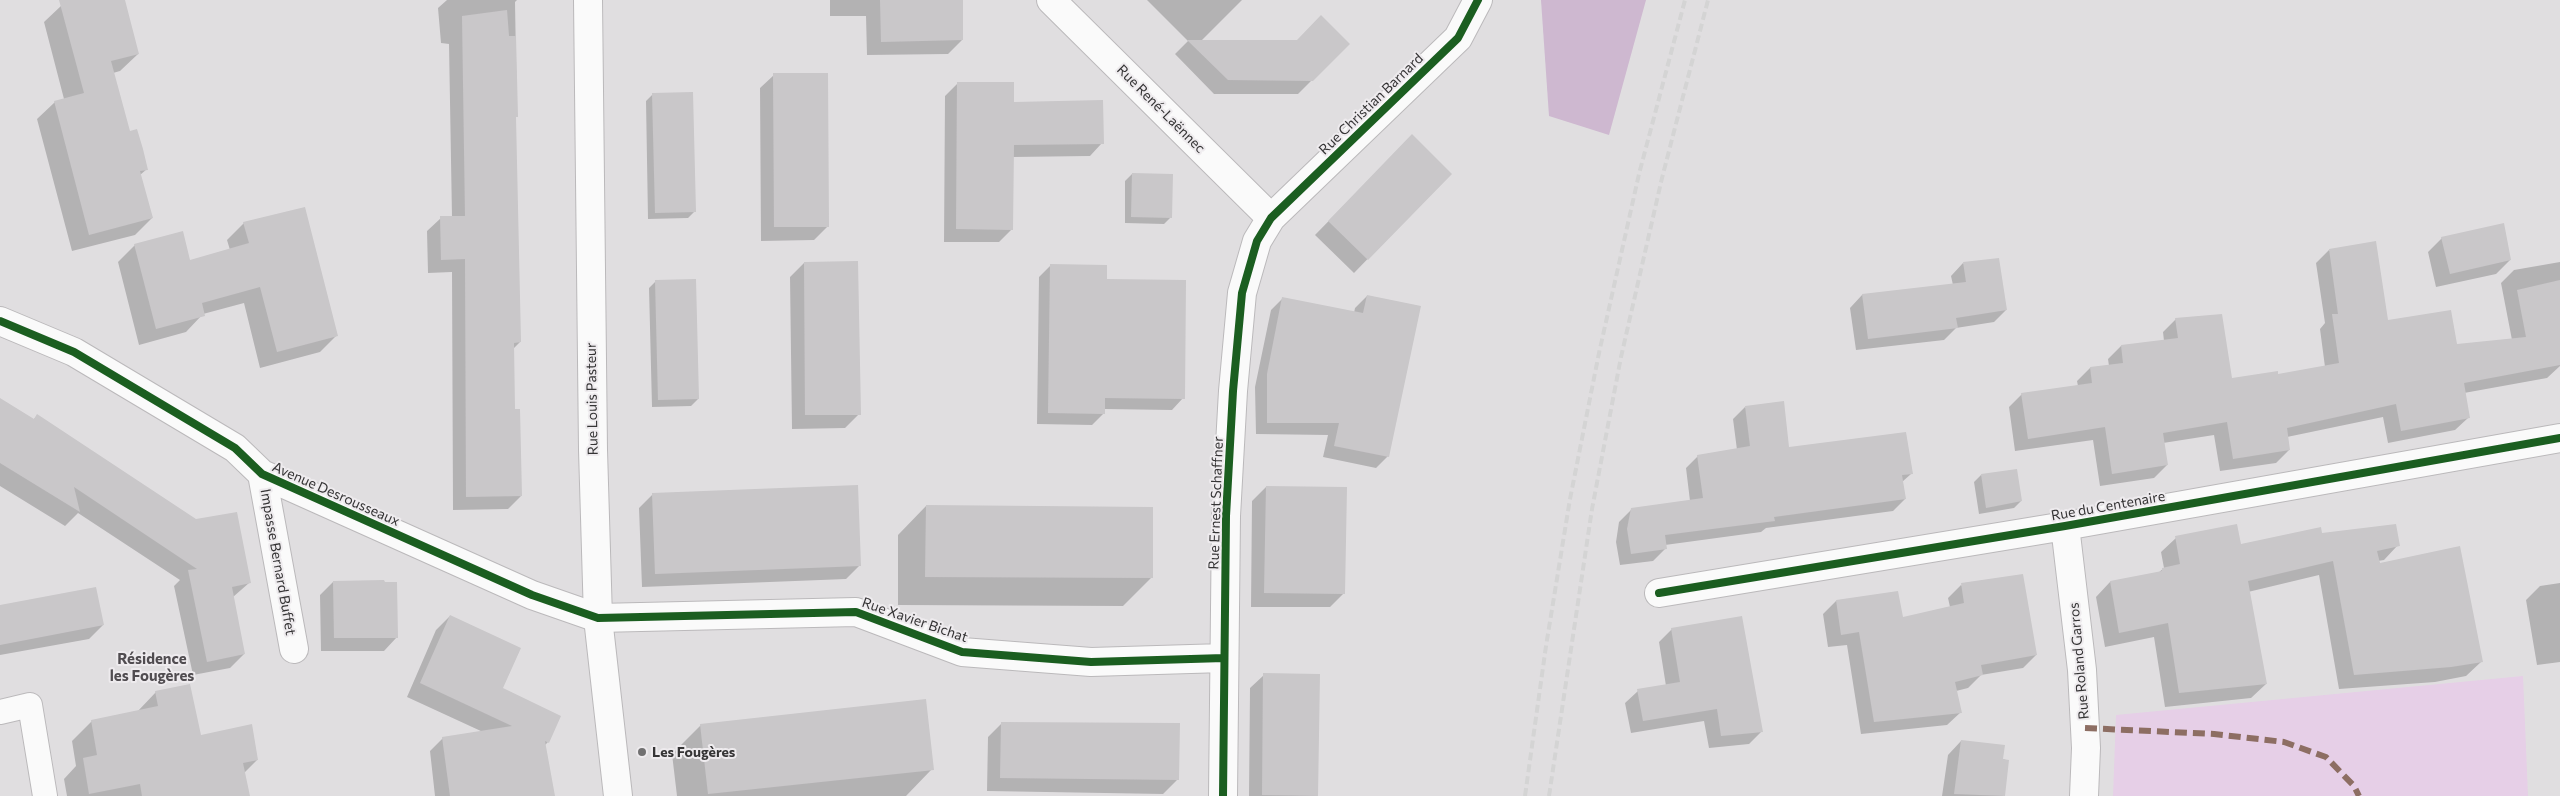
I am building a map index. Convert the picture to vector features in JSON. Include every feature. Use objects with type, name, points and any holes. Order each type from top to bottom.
[{"type":"street","name":"Rue Louis Pasteur","points":[[588,0],[593,450],[598,618],[618,796]]},
{"type":"street","name":"Rue René-Laënnec","points":[[1051,0],[1271,218]]},
{"type":"street","name":"Rue Christian Barnard","points":[[1271,218],[1458,38],[1478,0]]},
{"type":"street","name":"Rue Ernest Schaffner","points":[[1223,796],[1226,516],[1233,391],[1242,293],[1257,241],[1271,218]]},
{"type":"street","name":"Avenue Desrousseaux","points":[[0,321],[74,352],[235,448],[262,474],[532,595],[598,618]]},
{"type":"street","name":"Rue du Centenaire","points":[[1659,593],[2065,526],[2560,438]]},
{"type":"street","name":"Impasse Bernard Buffet","points":[[262,474],[294,649]]},
{"type":"street","name":"Rue Roland Garros","points":[[2065,526],[2082,670],[2086,748],[2084,796]]},
{"type":"street","name":"Rue Xavier Bichat","points":[[598,618],[856,612],[962,652],[1091,662],[1224,658]]},
{"type":"lane","points":[[0,712],[30,705],[45,796]]},
{"type":"shaded area","points":[[1541,0],[1646,0],[1609,135],[1549,116]]},
{"type":"shaded area","points":[[2523,676],[2528,796],[2113,796],[2116,715]]},
{"type":"building","points":[[59,0],[125,0],[139,54],[111,61],[130,131],[137,129],[143,149],[148,170],[140,171],[153,218],[89,235],[54,101],[84,93]]},
{"type":"building","points":[[880,0],[963,0],[963,40],[881,42]]},
{"type":"building","points":[[507,10],[509,36],[516,36],[521,342],[514,343],[515,409],[520,409],[522,496],[466,497],[465,259],[441,260],[440,216],[465,216],[462,16]]},
{"type":"building","points":[[1321,15],[1350,44],[1313,81],[1228,80],[1187,40],[1297,40]]},
{"type":"building","points":[[773,73],[828,73],[829,227],[774,227]]},
{"type":"building","points":[[957,82],[1014,82],[1014,102],[1103,100],[1104,144],[1014,145],[1013,230],[956,229]]},
{"type":"building","points":[[693,92],[696,212],[655,213],[652,93]]},
{"type":"building","points":[[1412,134],[1452,174],[1368,260],[1328,221]]},
{"type":"building","points":[[1132,173],[1173,174],[1172,218],[1131,217]]},
{"type":"building","points":[[305,207],[338,336],[277,352],[260,287],[202,303],[205,316],[156,329],[134,244],[183,231],[190,260],[249,243],[243,222]]},
{"type":"building","points":[[2504,223],[2511,260],[2450,274],[2441,237]]},
{"type":"building","points":[[2376,241],[2388,320],[2451,310],[2457,344],[2526,337],[2517,290],[2560,280],[2560,365],[2464,383],[2470,418],[2401,431],[2396,404],[2287,428],[2290,450],[2233,459],[2227,422],[2163,433],[2168,465],[2112,474],[2105,427],[2028,439],[2021,393],[2092,383],[2090,367],[2123,363],[2121,345],[2178,338],[2175,318],[2222,314],[2232,378],[2278,371],[2278,374],[2339,363],[2332,314],[2338,314],[2329,249]]},
{"type":"building","points":[[1999,258],[2007,310],[1956,318],[1958,328],[1868,339],[1862,294],[1966,282],[1963,262]]},
{"type":"building","points":[[858,261],[861,415],[805,415],[804,262]]},
{"type":"building","points":[[1050,264],[1107,265],[1107,279],[1186,280],[1185,399],[1105,398],[1105,414],[1048,413]]},
{"type":"building","points":[[696,279],[699,399],[658,400],[655,280]]},
{"type":"building","points":[[1367,295],[1421,306],[1389,457],[1334,446],[1339,423],[1267,423],[1267,374],[1282,297],[1363,313]]},
{"type":"building","points":[[0,398],[34,419],[37,414],[196,519],[237,512],[251,583],[232,587],[245,654],[207,662],[188,570],[197,569],[74,487],[80,512],[0,463]]},
{"type":"building","points":[[1784,401],[1789,447],[1906,432],[1913,474],[1902,475],[1906,499],[1774,517],[1775,521],[1665,535],[1667,549],[1631,554],[1627,529],[1631,508],[1703,498],[1697,455],[1750,446],[1745,406]]},
{"type":"building","points":[[2017,469],[2022,501],[1986,508],[1981,474]]},
{"type":"building","points":[[858,485],[861,566],[655,574],[652,493]]},
{"type":"building","points":[[1266,486],[1347,487],[1345,594],[1264,593]]},
{"type":"building","points":[[926,505],[1153,507],[1153,578],[925,577]]},
{"type":"building","points":[[2237,524],[2241,544],[2321,527],[2322,533],[2396,524],[2400,546],[2377,551],[2380,563],[2460,546],[2483,662],[2451,667],[2354,675],[2333,561],[2248,581],[2267,684],[2179,693],[2168,623],[2119,633],[2110,581],[2162,571],[2162,568],[2180,564],[2175,536]]},
{"type":"building","points":[[2023,574],[2037,655],[1981,665],[1983,675],[1955,682],[1962,713],[1874,722],[1859,632],[1841,635],[1836,600],[1898,591],[1903,617],[1964,603],[1961,583]]},
{"type":"building","points":[[384,580],[385,582],[397,582],[398,638],[334,638],[333,581]]},
{"type":"building","points":[[96,587],[104,625],[0,645],[0,605]]},
{"type":"building","points":[[450,615],[521,648],[503,688],[561,716],[549,743],[545,741],[555,796],[450,796],[442,737],[512,726],[420,683]]},
{"type":"building","points":[[1742,616],[1763,732],[1721,736],[1717,709],[1643,721],[1637,689],[1680,682],[1671,628]]},
{"type":"building","points":[[1263,673],[1320,674],[1318,796],[1262,795]]},
{"type":"building","points":[[190,684],[201,735],[252,724],[258,760],[243,763],[250,796],[142,796],[140,784],[89,794],[83,758],[97,755],[91,720],[158,706],[155,691]]},
{"type":"building","points":[[926,699],[934,770],[708,794],[700,724]]},
{"type":"building","points":[[1001,722],[1180,723],[1179,780],[1000,778]]},
{"type":"building","points":[[1961,740],[2005,745],[2003,759],[2009,760],[2005,796],[1954,794]]},
{"type":"railway","points":[[1525,796],[1546,646],[1570,499],[1599,353],[1639,174],[1685,0]]},
{"type":"railway","points":[[1549,796],[1592,509],[1621,357],[1662,178],[1708,0]]},
{"type":"marked path","points":[[2085,728],[2214,734],[2284,742],[2326,757],[2354,786],[2359,796]]},
{"type":"cycle path","points":[[1223,796],[1226,516],[1233,391],[1242,293],[1257,241],[1271,218],[1458,38],[1478,0]]},
{"type":"cycle path","points":[[0,321],[74,352],[235,448],[262,474],[532,595],[598,618],[856,612],[962,652],[1091,662],[1224,658]]},
{"type":"cycle path","points":[[1659,593],[2065,526],[2560,438]]},
{"type":"place","name":"Les Fougères","points":[[642,752]]},
{"type":"district","name":"Résidence les Fougères","points":[[152,668]]}]
